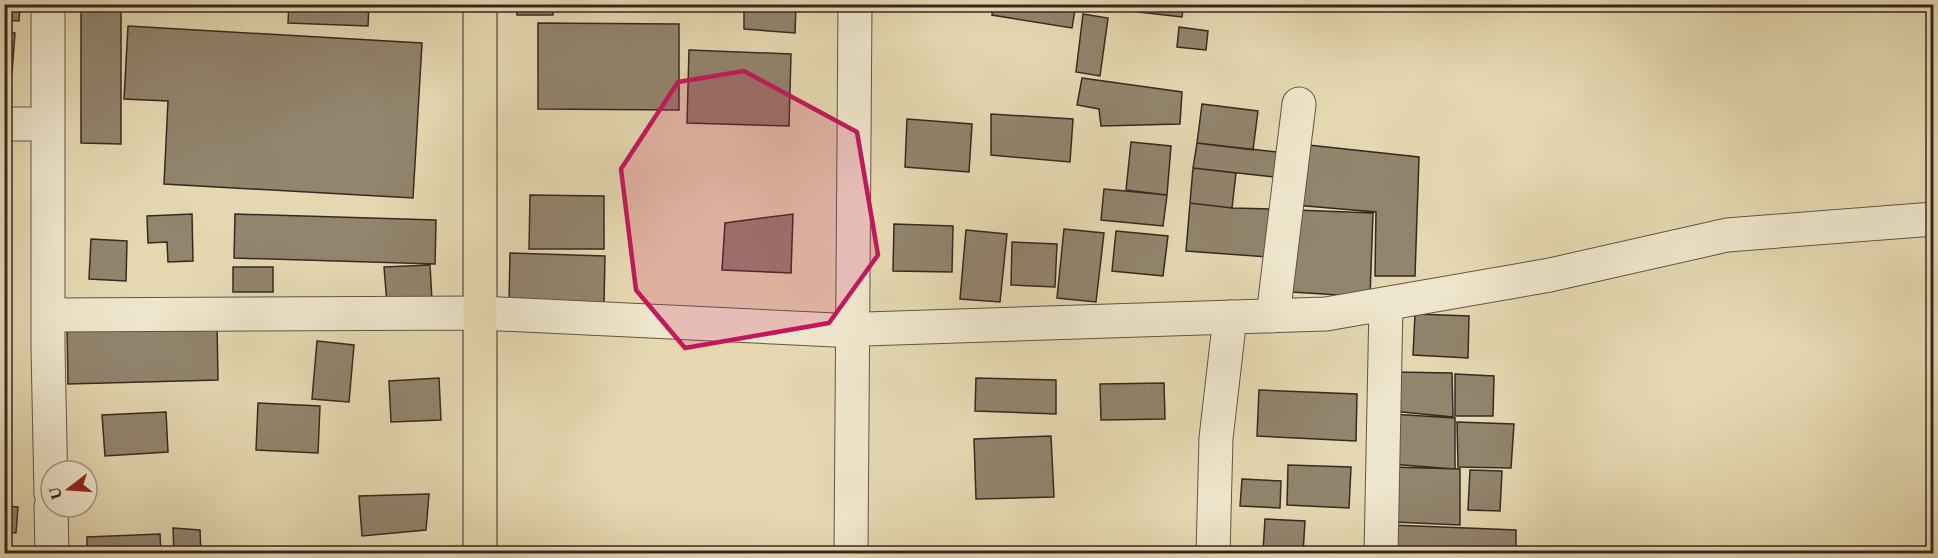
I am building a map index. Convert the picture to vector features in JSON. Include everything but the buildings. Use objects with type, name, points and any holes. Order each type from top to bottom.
[{"type":"main road","points":[[480,4],[480,554]]},
{"type":"street","points":[[48,4],[50,459]]},
{"type":"street","points":[[855,4],[851,329],[856,552]]},
{"type":"street","points":[[1273,316],[1299,104]]},
{"type":"street","points":[[4,124],[48,124]]},
{"type":"street","points":[[48,315],[480,314],[851,329],[1326,314],[1550,275],[1727,235],[1934,219]]},
{"type":"street","points":[[1381,554],[1386,304]]},
{"type":"street","points":[[1213,554],[1216,438],[1230,317]]},
{"type":"street","points":[[51,519],[52,554]]},
{"type":"highlighted area","points":[[744,71],[857,132],[878,255],[829,323],[685,348],[636,290],[621,169],[678,82]]}]
